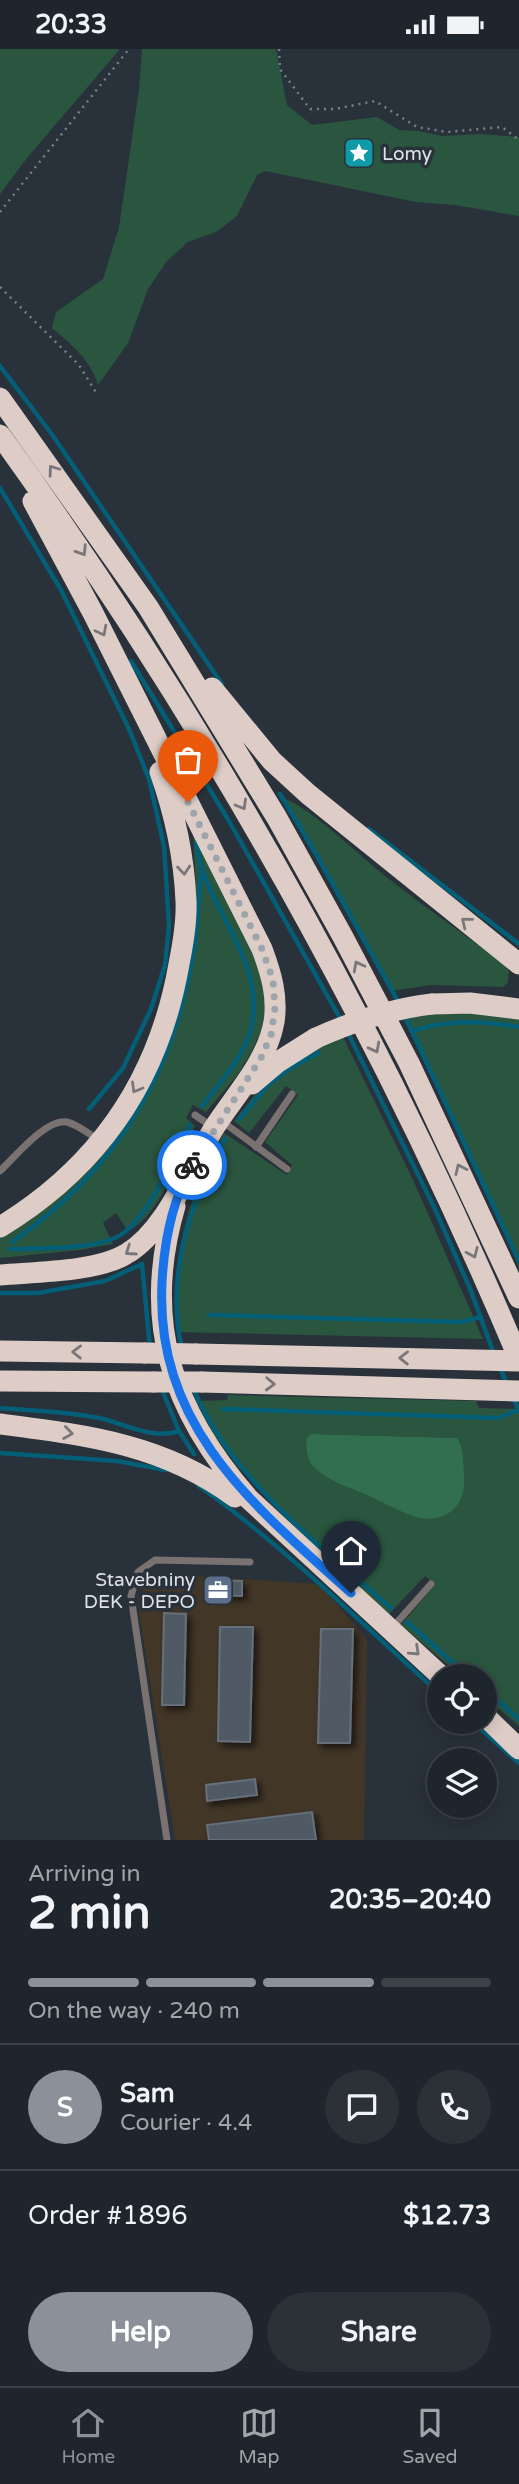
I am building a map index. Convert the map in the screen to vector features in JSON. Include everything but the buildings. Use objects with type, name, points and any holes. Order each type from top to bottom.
[{"type":"highway","points":[[0,398],[148,607],[237,721],[272,761],[308,794],[519,964]]},
{"type":"highway","points":[[0,435],[128,620],[256,828],[386,1068],[449,1199],[519,1360],[0,1351]]},
{"type":"highway","points":[[0,441],[51,532],[131,687],[262,949],[273,980],[275,1008],[267,1047],[219,1120],[164,1215],[147,1236],[122,1257],[94,1265],[0,1276]]},
{"type":"highway","points":[[148,607],[277,818],[343,937],[414,1074],[519,1298]]},
{"type":"highway","points":[[0,1227],[50,1193],[101,1141],[151,1063],[175,987],[186,904],[182,854],[169,797],[131,687]]},
{"type":"highway","points":[[219,1120],[264,1073],[316,1038],[373,1015],[402,1007],[432,1004],[470,1003],[519,1009]]},
{"type":"highway","points":[[185,1178],[170,1223],[162,1270],[163,1317],[170,1363],[186,1408],[209,1449],[249,1499],[428,1664]]},
{"type":"highway","points":[[0,1381],[202,1382],[519,1391]]},
{"type":"highway","points":[[0,1424],[97,1437],[152,1452],[214,1481],[291,1540]]},
{"type":"highway","points":[[497,1722],[519,1738]]},
{"type":"highway","points":[[497,1726],[519,1749]]},
{"type":"lane","points":[[256,1147],[292,1094]]},
{"type":"lane","points":[[195,1115],[219,1120],[287,1170]]},
{"type":"lane","points":[[0,1171],[54,1123],[68,1122],[101,1141]]},
{"type":"lane","points":[[167,1840],[131,1596],[138,1572],[155,1559],[250,1562]]},
{"type":"lane","points":[[391,1629],[431,1584]]},
{"type":"path","points":[[0,212],[129,49]]},
{"type":"path","points":[[279,49],[280,69],[310,109],[335,109],[375,101],[418,127],[447,132],[502,127],[519,140]]},
{"type":"path","points":[[0,287],[79,365],[97,394]]},
{"type":"shaded area","points":[[152,1573],[320,1584],[367,1640],[364,1840],[175,1840],[137,1599]]},
{"type":"green space","points":[[0,49],[120,49],[27,158],[0,194]]},
{"type":"green space","points":[[142,49],[276,49],[287,105],[312,125],[377,117],[399,130],[442,136],[480,134],[519,137],[519,216],[455,205],[416,202],[265,171],[257,175],[237,216],[216,232],[188,242],[167,261],[148,289],[128,343],[98,385],[85,360],[52,328],[56,312],[103,279],[119,227],[139,90]]},
{"type":"green space","points":[[281,797],[322,822],[389,879],[503,963],[509,971],[508,982],[503,987],[432,985],[391,991]]},
{"type":"green space","points":[[193,831],[260,966],[267,1003],[262,1029],[236,1077],[206,1112],[193,1105],[186,1118],[195,1126],[168,1185],[139,1224],[128,1231],[116,1213],[103,1223],[113,1244],[0,1258],[0,1236],[34,1217],[72,1185],[107,1146],[192,946],[196,888]]},
{"type":"green space","points":[[442,1009],[519,1014],[519,1267],[479,1175],[403,1018],[433,1015]]},
{"type":"green space","points":[[343,1037],[414,1182],[483,1339],[176,1332],[176,1279],[184,1229],[200,1181],[224,1133],[287,1175],[292,1165],[265,1142],[298,1095],[286,1086],[249,1133],[234,1121],[269,1077],[300,1054]]},
{"type":"green space","points":[[228,1395],[476,1401],[479,1408],[519,1409],[519,1726],[497,1707],[497,1664],[447,1664],[401,1625],[435,1585],[425,1576],[389,1614],[326,1558],[238,1467],[215,1436],[196,1401],[227,1400]],"holes":[[[311,1434],[457,1438],[422,1517],[414,1516],[327,1477]]]},
{"type":"green space","points":[[311,1434],[457,1438],[463,1461],[462,1496],[457,1505],[444,1516],[424,1518],[407,1514],[318,1471],[310,1462],[307,1452],[306,1439]]},
{"type":"waterway","points":[[0,366],[51,433],[222,684]]},
{"type":"waterway","points":[[0,488],[61,590],[129,729],[149,779],[164,846],[169,926],[165,965],[151,1009],[123,1068],[89,1109]]},
{"type":"waterway","points":[[131,661],[229,821],[341,1020]]},
{"type":"waterway","points":[[280,794],[399,1003]]},
{"type":"waterway","points":[[369,829],[519,944]]},
{"type":"waterway","points":[[196,843],[209,888],[246,963],[254,1004],[252,1025],[244,1047],[232,1068],[202,1106]]},
{"type":"waterway","points":[[12,1242],[82,1184],[110,1151],[155,1078],[172,1038],[185,995],[194,949],[202,869]]},
{"type":"waterway","points":[[404,1014],[519,1261]]},
{"type":"waterway","points":[[412,1031],[439,1024],[466,1022],[519,1027]]},
{"type":"waterway","points":[[347,1031],[435,1209],[471,1291],[494,1354]]},
{"type":"waterway","points":[[239,1119],[268,1085],[289,1069],[318,1053],[314,1048]]},
{"type":"waterway","points":[[10,1249],[84,1246],[122,1234],[133,1225],[152,1199],[190,1125]]},
{"type":"waterway","points":[[182,1349],[177,1294],[184,1240],[201,1188],[225,1139]]},
{"type":"waterway","points":[[0,1293],[38,1293],[105,1281],[142,1264],[150,1348]]},
{"type":"waterway","points":[[209,1315],[461,1322],[481,1317]]},
{"type":"waterway","points":[[500,1368],[508,1386]]},
{"type":"waterway","points":[[193,1387],[208,1419],[252,1480],[307,1535],[391,1608]]},
{"type":"waterway","points":[[162,1390],[179,1431],[194,1454]]},
{"type":"waterway","points":[[513,1397],[519,1411]]},
{"type":"waterway","points":[[0,1408],[87,1416],[159,1434],[179,1431]]},
{"type":"waterway","points":[[223,1409],[498,1418],[518,1410]]},
{"type":"waterway","points":[[0,1453],[117,1461],[166,1470]]},
{"type":"waterway","points":[[199,1486],[262,1534],[427,1682]]},
{"type":"waterway","points":[[407,1622],[454,1664]]},
{"type":"waterway","points":[[497,1700],[519,1719]]},
{"type":"waterway","points":[[486,1734],[519,1763]]},
{"type":"way so far","points":[[188,802],[262,949],[275,994],[274,1023],[267,1047],[192,1165]]},
{"type":"place","name":"Lomy","points":[[359,153]]},
{"type":"place","name":"Stavebniny DEK - DEPO","points":[[218,1590]]},
{"type":"route","points":[[192,1165],[176,1201],[162,1270],[163,1317],[170,1363],[177,1386],[196,1429],[226,1473],[291,1540],[351,1593]]}]
